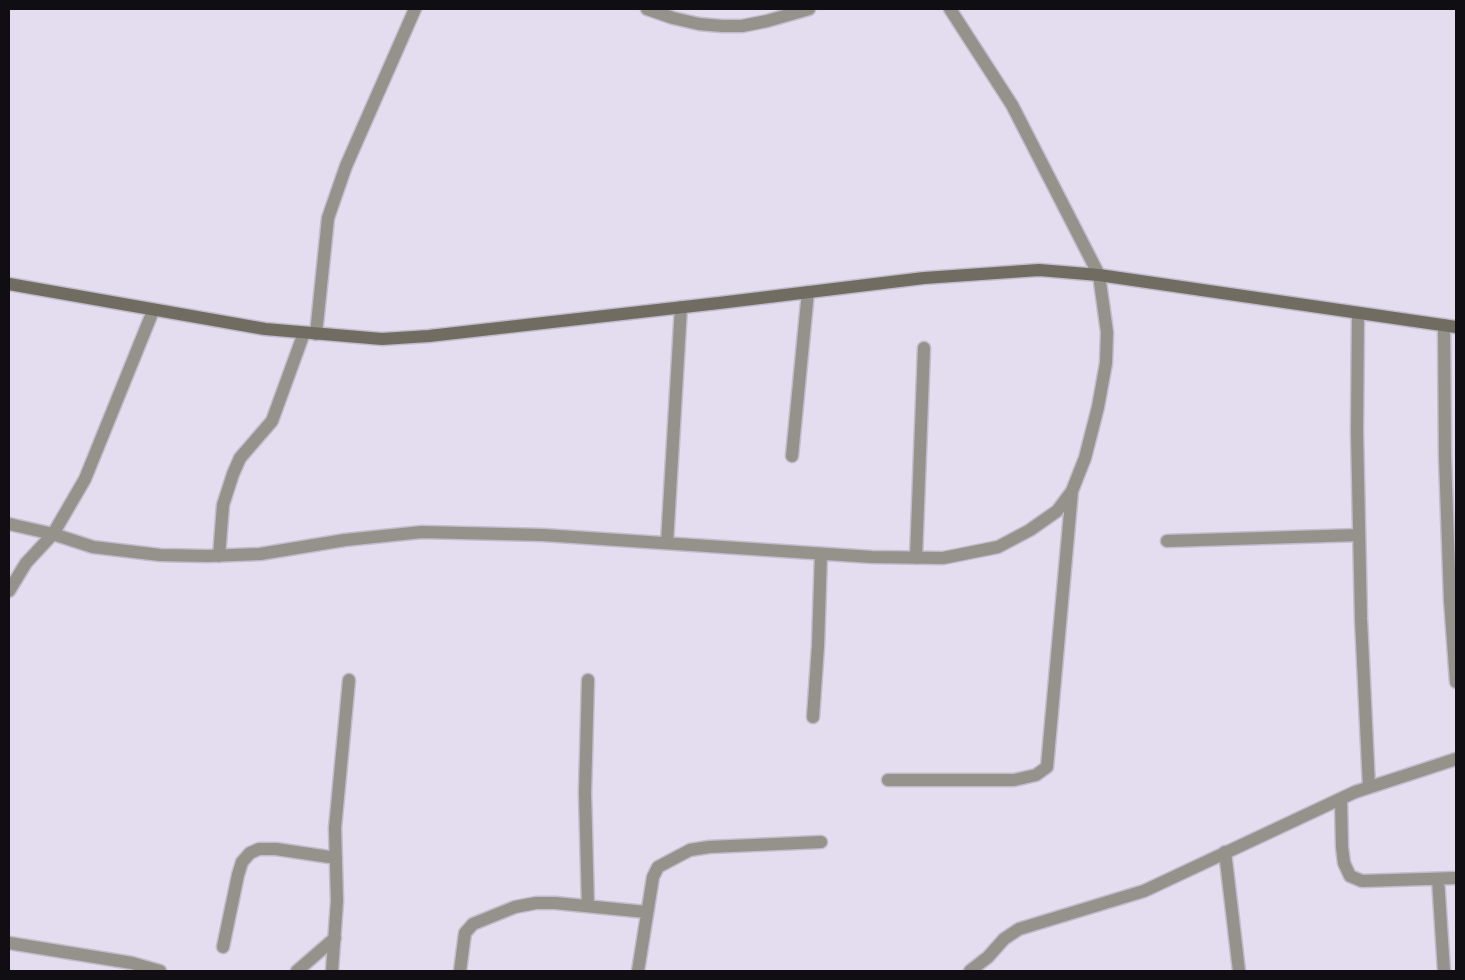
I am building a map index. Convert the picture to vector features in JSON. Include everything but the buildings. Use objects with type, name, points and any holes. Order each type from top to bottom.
[{"type":"street","points":[[219,556],[222,505],[233,474],[240,458],[272,421],[310,334],[328,218],[346,166],[414,9]]},
{"type":"street","points":[[647,9],[682,20],[722,26],[742,26],[809,9]]},
{"type":"street","points":[[888,780],[1014,780],[1036,776],[1047,767],[1072,491],[1085,458],[1106,363],[1107,332],[1099,275],[1012,105],[951,9]]},
{"type":"street","points":[[9,284],[153,311],[310,334],[382,339],[429,336],[924,278],[1030,271],[1099,275],[1450,326],[1446,476],[1450,600],[1456,682]]},
{"type":"street","points":[[792,456],[808,292]]},
{"type":"street","points":[[667,543],[681,307]]},
{"type":"street","points":[[9,592],[26,563],[53,534],[85,479],[153,311]]},
{"type":"street","points":[[1358,313],[1357,432],[1359,535],[1369,788]]},
{"type":"street","points":[[916,558],[924,348]]},
{"type":"street","points":[[9,524],[53,534],[93,547],[126,552],[219,556],[260,554],[345,540],[422,532],[542,535],[821,554],[943,558],[998,547],[1030,530],[1056,511],[1072,491]]},
{"type":"street","points":[[1167,541],[1359,535]]},
{"type":"street","points":[[812,717],[818,646],[821,554]]},
{"type":"street","points":[[332,971],[337,901],[335,828],[348,680]]},
{"type":"street","points":[[588,680],[585,793],[588,906]]},
{"type":"street","points":[[970,971],[988,957],[1004,939],[1019,929],[1144,891],[1341,798],[1456,759]]},
{"type":"street","points":[[1341,798],[1342,847],[1344,863],[1350,876],[1362,880],[1456,878]]},
{"type":"street","points":[[638,971],[646,912],[653,877],[658,867],[690,850],[709,847],[821,842]]},
{"type":"street","points":[[223,948],[238,875],[242,862],[250,853],[259,848],[336,858]]},
{"type":"street","points":[[1225,852],[1239,971]]},
{"type":"street","points":[[1438,879],[1444,971]]},
{"type":"street","points":[[460,971],[465,933],[473,924],[515,907],[536,903],[646,912]]},
{"type":"street","points":[[298,971],[335,938]]},
{"type":"street","points":[[9,943],[132,963],[160,971]]}]
